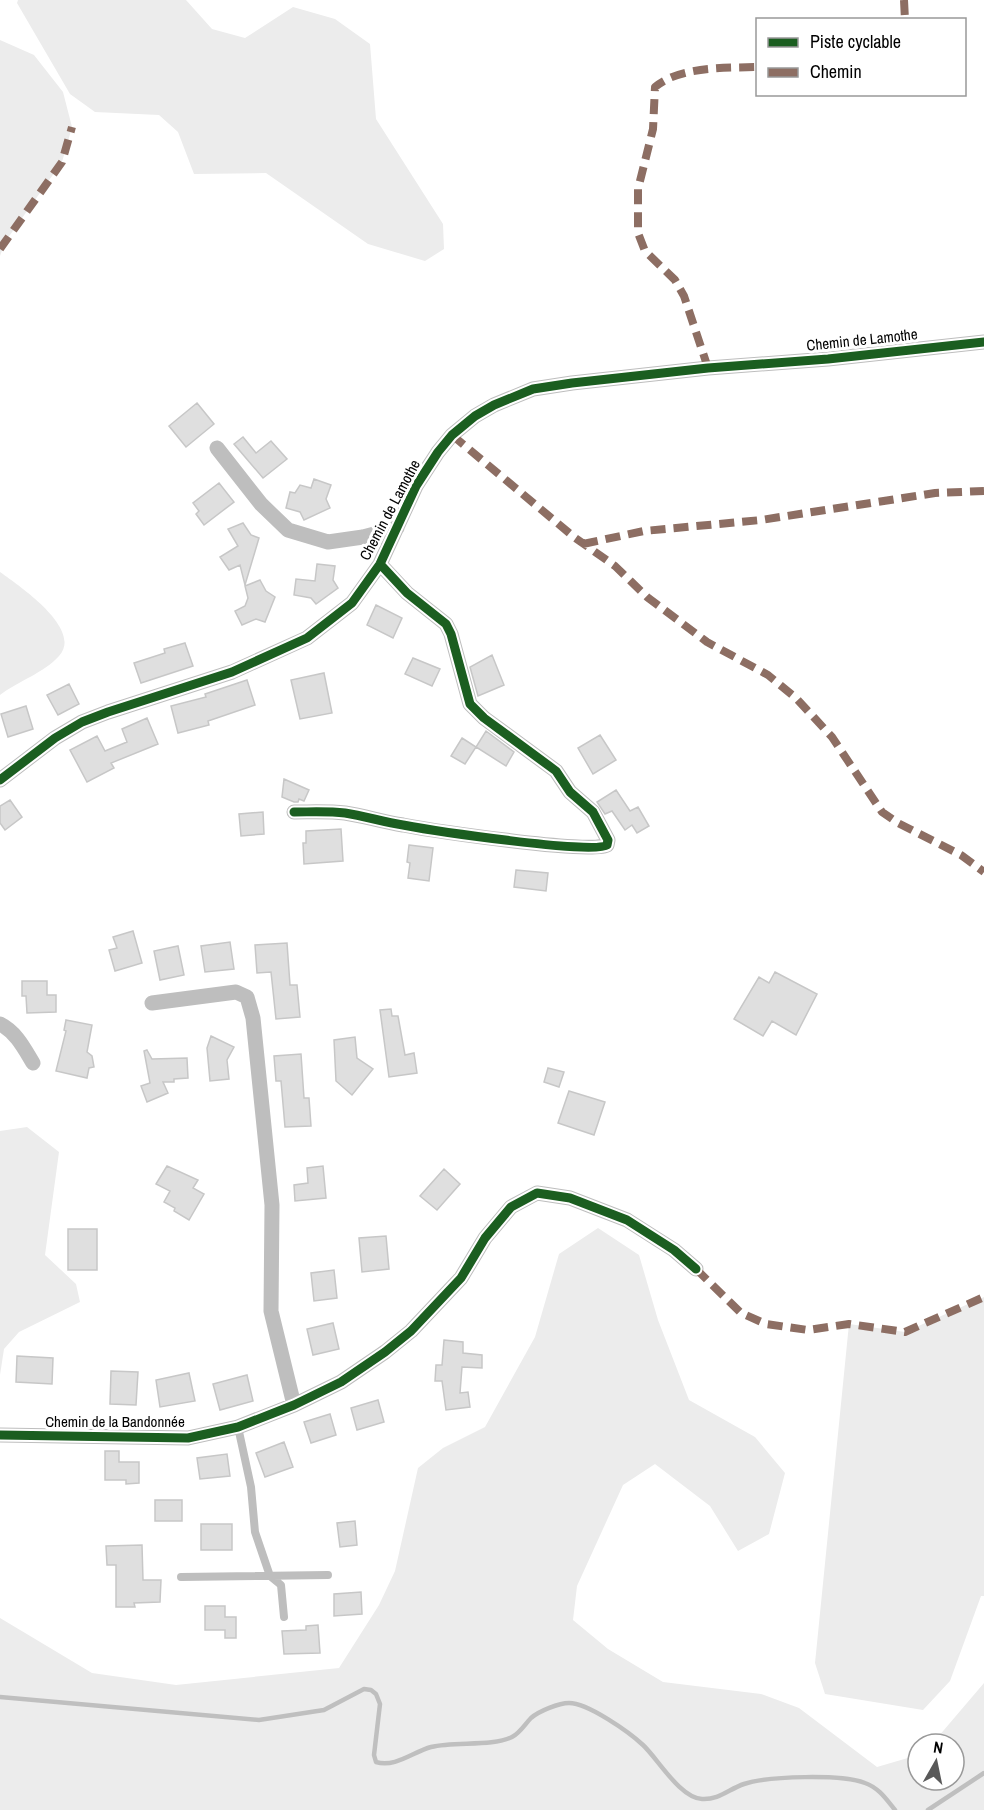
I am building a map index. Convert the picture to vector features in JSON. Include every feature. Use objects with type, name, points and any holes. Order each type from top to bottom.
[{"type":"street","name":"Chemin de Lamothe","points":[[0,780],[55,738],[82,722],[232,672],[307,638],[352,603],[380,564],[417,486],[438,452],[452,435],[485,411],[533,389],[708,368],[828,359],[984,342]]},
{"type":"street","points":[[217,448],[261,504],[288,530],[328,542],[363,537],[397,528]]},
{"type":"street","points":[[294,812],[342,812],[402,825],[591,849],[603,849],[607,845],[608,840],[593,812],[570,792],[556,771],[484,718],[470,704],[451,634],[446,624],[406,593],[380,564]]},
{"type":"street","points":[[152,1003],[236,993],[247,997],[254,1018],[272,1205],[271,1311],[294,1405]]},
{"type":"street","points":[[0,1024],[20,1041],[33,1063]]},
{"type":"street","name":"Chemin de la Bandonnée","points":[[0,1435],[188,1438],[238,1427],[294,1405],[341,1382],[411,1331],[461,1278],[485,1238],[511,1207],[537,1194],[570,1198],[627,1220],[674,1250],[696,1269]]},
{"type":"lane","points":[[238,1427],[251,1487],[255,1532],[270,1576],[281,1585],[284,1617]]},
{"type":"lane","points":[[181,1577],[328,1575]]},
{"type":"shaded area","points":[[18,0],[186,0],[212,29],[245,38],[293,7],[335,19],[370,44],[376,119],[443,224],[444,249],[425,261],[368,244],[266,173],[194,174],[178,132],[159,115],[95,112],[70,94],[17,3]]},
{"type":"shaded area","points":[[0,40],[34,55],[63,92],[72,127],[62,162],[5,242],[0,256]]},
{"type":"shaded area","points":[[0,572],[46,609],[63,633],[64,645],[53,662],[0,695]]},
{"type":"shaded area","points":[[27,1127],[59,1152],[45,1255],[76,1284],[80,1302],[19,1332],[4,1349],[0,1375],[0,1131]]},
{"type":"shaded area","points":[[598,1228],[639,1255],[658,1320],[689,1400],[755,1437],[785,1473],[769,1534],[738,1551],[710,1506],[655,1464],[623,1485],[577,1586],[573,1620],[608,1649],[663,1682],[761,1694],[799,1708],[877,1767],[906,1759],[906,1792],[966,1792],[966,1732],[942,1732],[984,1683],[984,1810],[0,1810],[0,1618],[92,1673],[176,1685],[339,1668],[379,1605],[395,1571],[418,1468],[443,1448],[485,1427],[535,1337],[559,1254]]},
{"type":"shaded area","points":[[984,1297],[984,1596],[981,1596],[950,1681],[923,1710],[825,1694],[815,1663],[849,1324],[905,1332]]},
{"type":"building","points":[[197,403],[214,424],[186,447],[169,426]]},
{"type":"building","points":[[243,437],[256,453],[271,441],[287,459],[263,478],[234,444]]},
{"type":"building","points":[[314,479],[331,485],[326,499],[330,508],[304,520],[300,512],[286,508],[290,492],[295,493],[300,485],[311,488]]},
{"type":"building","points":[[219,483],[234,502],[204,525],[196,514],[199,511],[193,503]]},
{"type":"building","points":[[243,523],[251,535],[259,538],[245,585],[240,565],[229,570],[220,557],[238,546],[228,529]]},
{"type":"building","points":[[317,564],[335,566],[333,580],[338,588],[316,604],[311,598],[294,595],[296,579],[315,581]]},
{"type":"building","points":[[260,580],[266,591],[275,597],[265,622],[256,619],[242,625],[235,611],[245,606],[248,598],[245,586]]},
{"type":"building","points":[[376,605],[402,618],[393,638],[367,625]]},
{"type":"building","points":[[185,643],[193,666],[141,683],[134,663],[165,653],[164,649]]},
{"type":"building","points":[[492,655],[504,685],[478,696],[470,667]]},
{"type":"building","points":[[413,658],[440,669],[432,686],[405,674]]},
{"type":"building","points":[[324,673],[332,713],[300,719],[291,680]]},
{"type":"building","points":[[247,680],[255,705],[208,721],[209,725],[178,733],[171,706],[206,697],[205,694]]},
{"type":"building","points":[[69,684],[79,704],[58,715],[47,695]]},
{"type":"building","points":[[26,706],[33,729],[8,737],[1,714]]},
{"type":"building","points":[[147,718],[158,744],[111,763],[114,768],[87,782],[70,750],[97,736],[105,751],[127,742],[122,729]]},
{"type":"building","points":[[486,731],[514,752],[506,766],[476,747]]},
{"type":"building","points":[[600,735],[616,760],[593,774],[578,748]]},
{"type":"building","points":[[462,738],[476,747],[465,764],[451,756]]},
{"type":"building","points":[[284,779],[309,790],[304,801],[299,799],[298,802],[294,802],[282,797]]},
{"type":"building","points":[[616,790],[630,811],[638,807],[649,826],[637,833],[632,825],[625,830],[612,811],[605,814],[597,802]]},
{"type":"building","points":[[10,800],[22,817],[5,830],[0,823],[0,806]]},
{"type":"building","points":[[263,812],[264,834],[241,836],[239,814]]},
{"type":"building","points":[[341,829],[343,861],[304,864],[303,843],[306,843],[306,831]]},
{"type":"building","points":[[409,845],[433,848],[429,881],[408,878]]},
{"type":"building","points":[[516,870],[548,873],[546,891],[514,887]]},
{"type":"building","points":[[133,931],[142,963],[115,971],[109,950],[117,948],[113,937]]},
{"type":"building","points":[[230,942],[234,969],[205,972],[201,946]]},
{"type":"building","points":[[287,943],[290,985],[297,985],[300,1017],[276,1019],[271,972],[257,973],[255,945]]},
{"type":"building","points":[[178,946],[184,975],[160,980],[154,951]]},
{"type":"building","points":[[775,972],[817,994],[796,1035],[772,1021],[763,1036],[734,1019],[759,977],[769,983]]},
{"type":"building","points":[[22,981],[47,981],[47,995],[56,995],[56,1012],[27,1013],[26,996],[22,996]]},
{"type":"building","points":[[391,1009],[392,1016],[398,1016],[405,1055],[414,1053],[417,1073],[389,1077],[380,1010]]},
{"type":"building","points":[[66,1020],[92,1025],[87,1052],[92,1056],[94,1067],[89,1068],[87,1078],[56,1071],[66,1031],[64,1030]]},
{"type":"building","points":[[211,1036],[234,1047],[227,1060],[229,1079],[210,1081],[207,1048]]},
{"type":"building","points":[[355,1037],[357,1058],[373,1069],[352,1095],[336,1081],[334,1040]]},
{"type":"building","points":[[147,1050],[152,1059],[187,1058],[188,1078],[163,1082],[168,1093],[147,1102],[141,1086],[150,1083],[144,1051]]},
{"type":"building","points":[[301,1054],[304,1098],[309,1098],[311,1126],[285,1127],[281,1081],[276,1081],[274,1056]]},
{"type":"building","points":[[548,1068],[564,1072],[559,1087],[544,1082]]},
{"type":"building","points":[[569,1091],[605,1102],[594,1135],[558,1123]]},
{"type":"building","points":[[167,1166],[198,1180],[193,1188],[204,1194],[189,1220],[164,1202],[170,1191],[156,1184]]},
{"type":"building","points":[[323,1166],[326,1198],[295,1201],[294,1185],[308,1183],[307,1168]]},
{"type":"building","points":[[444,1169],[460,1184],[437,1210],[420,1196]]},
{"type":"building","points":[[68,1229],[97,1229],[97,1270],[68,1270]]},
{"type":"building","points":[[386,1236],[389,1269],[362,1272],[359,1238]]},
{"type":"building","points":[[334,1270],[337,1298],[314,1301],[311,1273]]},
{"type":"building","points":[[333,1323],[339,1349],[313,1355],[307,1329]]},
{"type":"building","points":[[444,1340],[463,1342],[463,1353],[482,1355],[482,1368],[462,1367],[460,1393],[468,1392],[470,1407],[446,1410],[442,1381],[435,1381],[436,1365],[442,1365]]},
{"type":"building","points":[[17,1356],[53,1358],[52,1384],[16,1382]]},
{"type":"building","points":[[111,1371],[138,1372],[136,1405],[110,1404]]},
{"type":"building","points":[[189,1373],[195,1401],[160,1407],[156,1380]]},
{"type":"building","points":[[247,1375],[253,1401],[220,1410],[213,1384]]},
{"type":"building","points":[[378,1400],[384,1422],[357,1430],[351,1408]]},
{"type":"building","points":[[330,1414],[336,1435],[311,1443],[304,1422]]},
{"type":"building","points":[[284,1442],[293,1467],[265,1477],[256,1453]]},
{"type":"building","points":[[105,1451],[119,1451],[119,1462],[139,1462],[139,1483],[126,1484],[126,1480],[105,1480]]},
{"type":"building","points":[[227,1454],[230,1476],[200,1479],[197,1458]]},
{"type":"building","points":[[155,1500],[182,1500],[182,1521],[155,1521]]},
{"type":"building","points":[[355,1521],[357,1545],[340,1547],[337,1523]]},
{"type":"building","points":[[201,1524],[232,1524],[232,1550],[201,1550]]},
{"type":"building","points":[[142,1545],[143,1580],[161,1580],[160,1602],[134,1603],[135,1607],[116,1607],[116,1565],[107,1565],[106,1546]]},
{"type":"building","points":[[361,1592],[362,1614],[334,1616],[334,1594]]},
{"type":"building","points":[[205,1606],[225,1606],[225,1617],[236,1617],[236,1638],[225,1638],[225,1630],[205,1630]]},
{"type":"building","points":[[318,1625],[320,1653],[284,1654],[282,1631],[306,1630],[306,1626]]},
{"type":"waterway","points":[[0,1697],[259,1720],[324,1710],[364,1689],[371,1690],[376,1694],[380,1704],[374,1755],[376,1762],[383,1763],[397,1761],[424,1749],[441,1745],[504,1740],[515,1735],[539,1713],[565,1703],[577,1704],[608,1719],[628,1733],[649,1751],[678,1785],[694,1797],[714,1798],[744,1784],[770,1779],[840,1778],[870,1785],[882,1794],[895,1810]]},
{"type":"waterway","points":[[928,1810],[984,1773]]},
{"type":"marked path","points":[[904,0],[905,18]]},
{"type":"marked path","points":[[708,368],[684,296],[675,280],[645,251],[638,233],[638,189],[653,129],[655,87],[665,80],[690,72],[718,68],[756,67]]},
{"type":"marked path","points":[[0,249],[62,162],[72,127]]},
{"type":"marked path","points":[[452,435],[574,537],[615,566],[647,597],[707,642],[768,675],[796,698],[832,737],[882,812],[898,823],[961,855],[984,872]]},
{"type":"marked path","points":[[583,544],[644,531],[761,520],[935,493],[984,491]]},
{"type":"marked path","points":[[696,1269],[741,1313],[766,1324],[808,1330],[849,1324],[905,1332],[984,1297]]},
{"type":"cycle path","points":[[0,780],[55,738],[82,722],[232,672],[307,638],[352,603],[380,564],[416,486],[438,452],[452,435],[475,416],[494,405],[533,389],[572,383],[984,342]]},
{"type":"cycle path","points":[[294,812],[345,813],[419,828],[544,844],[573,847],[607,845],[608,840],[593,812],[570,792],[556,771],[484,718],[470,704],[451,634],[446,624],[407,593],[380,564]]},
{"type":"cycle path","points":[[0,1435],[188,1438],[238,1427],[294,1405],[341,1382],[411,1331],[461,1278],[485,1238],[511,1207],[537,1193],[570,1198],[627,1220],[674,1250],[696,1269]]}]
